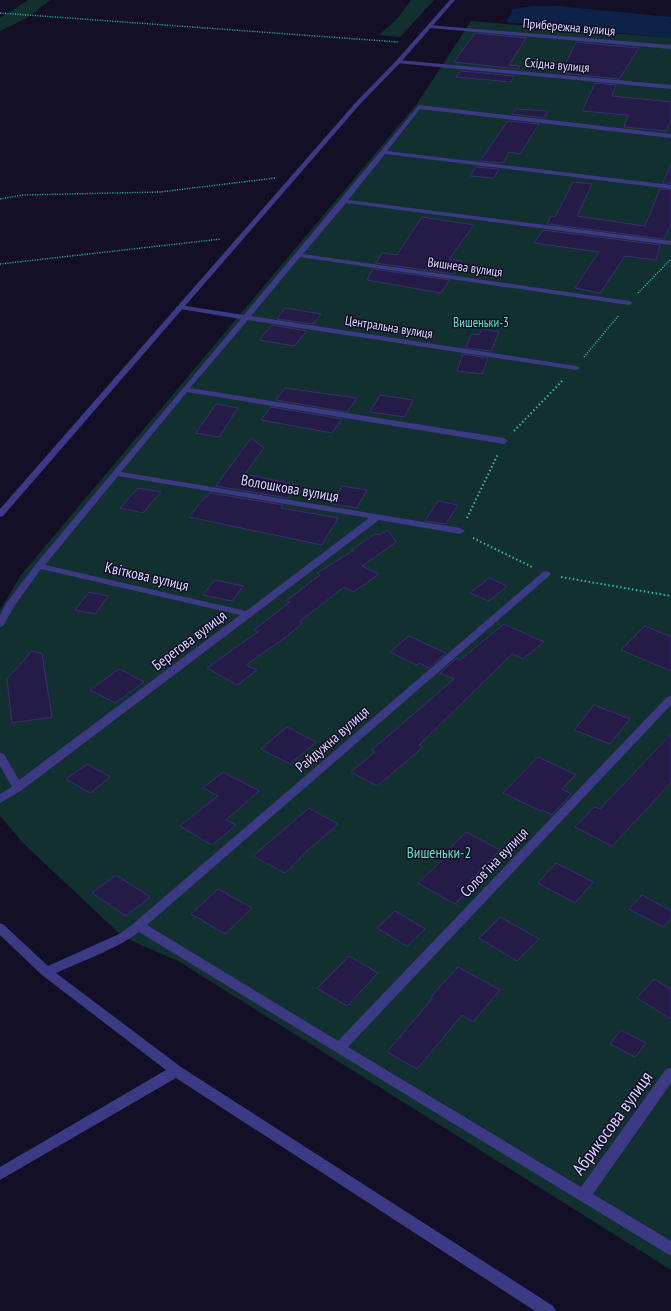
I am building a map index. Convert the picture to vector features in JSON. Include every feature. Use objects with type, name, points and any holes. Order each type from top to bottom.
[{"type":"street","points":[[0,514],[358,102],[398,62],[453,0]]},
{"type":"street","name":"Прибережна вулиця","points":[[430,26],[671,47]]},
{"type":"street","name":"Східна вулиця","points":[[398,62],[671,87]]},
{"type":"street","points":[[0,624],[10,605],[39,566],[185,389],[344,201],[419,107],[671,136]]},
{"type":"street","points":[[384,152],[671,187]]},
{"type":"street","points":[[344,201],[671,243]]},
{"type":"street","name":"Вишнева вулиця","points":[[298,255],[629,302]]},
{"type":"street","name":"Центральна вулиця","points":[[180,307],[576,368]]},
{"type":"street","points":[[185,389],[504,441]]},
{"type":"street","name":"Волошкова вулиця","points":[[115,473],[460,532]]},
{"type":"street","name":"Берегова вулиця","points":[[0,799],[377,517]]},
{"type":"street","name":"Квіткова вулиця","points":[[39,566],[249,614]]},
{"type":"street","name":"Райдужна вулиця","points":[[46,972],[123,937],[138,926],[546,574]]},
{"type":"street","name":"Соловʼїна вулиця","points":[[339,1048],[671,699]]},
{"type":"street","points":[[0,758],[18,787]]},
{"type":"street","points":[[138,926],[671,1249]]},
{"type":"street","points":[[0,928],[46,972],[176,1071],[548,1311]]},
{"type":"street","points":[[0,1174],[176,1071]]},
{"type":"street","name":"Абрикосова вулиця","points":[[583,1196],[671,1073]]},
{"type":"path","points":[[0,13],[414,43]]},
{"type":"path","points":[[0,199],[23,195],[160,192],[295,176]]},
{"type":"path","points":[[0,264],[242,237]]},
{"type":"path","points":[[671,258],[629,302],[576,368],[504,441],[460,532],[546,574],[671,596]]},
{"type":"green space","points":[[28,0],[50,0],[27,18],[0,31],[0,18]]},
{"type":"green space","points":[[411,0],[434,0],[400,37],[379,35],[397,19]]},
{"type":"green space","points":[[471,21],[671,38],[671,1270],[178,961],[123,937],[24,844],[0,816],[0,610],[21,575],[416,105]]},
{"type":"water","points":[[532,6],[557,6],[671,17],[671,38],[506,22],[513,9]]},
{"type":"building","points":[[475,33],[526,38],[509,65],[520,66],[518,69],[454,62]]},
{"type":"building","points":[[576,42],[639,48],[619,79],[561,73]]},
{"type":"building","points":[[461,71],[514,76],[511,82],[456,77]]},
{"type":"building","points":[[595,83],[616,85],[612,96],[671,102],[671,121],[666,131],[624,127],[628,115],[582,111]]},
{"type":"building","points":[[516,109],[548,111],[544,118],[512,114]]},
{"type":"building","points":[[508,121],[539,124],[520,154],[509,152],[503,163],[480,161]]},
{"type":"building","points":[[671,164],[671,183],[663,183]]},
{"type":"building","points":[[476,167],[499,169],[494,178],[470,176]]},
{"type":"building","points":[[573,182],[592,184],[577,216],[645,226],[660,189],[671,190],[671,225],[664,239],[547,224],[551,216],[555,217]]},
{"type":"building","points":[[422,217],[474,225],[449,259],[463,261],[454,274],[376,263],[382,253],[397,255]]},
{"type":"building","points":[[543,230],[660,245],[656,260],[625,256],[600,293],[575,288],[599,252],[534,243]]},
{"type":"building","points":[[373,269],[450,280],[441,293],[367,280]]},
{"type":"building","points":[[285,308],[321,314],[313,324],[277,319]]},
{"type":"building","points":[[272,325],[307,331],[294,346],[259,340]]},
{"type":"building","points":[[482,329],[499,332],[491,351],[466,348],[471,334],[479,335]]},
{"type":"building","points":[[463,354],[488,358],[482,374],[457,371]]},
{"type":"building","points":[[285,388],[357,398],[347,412],[276,400]]},
{"type":"building","points":[[380,395],[413,400],[404,417],[370,412]]},
{"type":"building","points":[[216,404],[238,408],[219,437],[196,433]]},
{"type":"building","points":[[271,407],[342,419],[332,433],[261,420]]},
{"type":"building","points":[[251,438],[264,448],[245,474],[298,485],[288,498],[216,486]]},
{"type":"building","points":[[342,486],[367,490],[357,508],[332,504]]},
{"type":"building","points":[[138,488],[161,492],[143,513],[120,508]]},
{"type":"building","points":[[210,493],[283,505],[281,508],[338,518],[322,545],[189,517]]},
{"type":"building","points":[[438,501],[458,505],[446,524],[425,521]]},
{"type":"building","points":[[388,530],[396,542],[362,566],[379,574],[353,592],[344,587],[299,622],[302,624],[246,665],[257,670],[237,685],[207,668],[258,632],[254,630],[290,602],[286,601],[320,575],[317,573],[354,550],[351,550],[375,534],[379,535]]},
{"type":"building","points":[[489,578],[507,586],[489,601],[470,593]]},
{"type":"building","points":[[215,580],[243,586],[232,601],[203,595]]},
{"type":"building","points":[[89,592],[108,596],[95,614],[75,610]]},
{"type":"building","points":[[504,624],[544,642],[523,659],[512,654],[419,745],[423,747],[377,786],[351,772],[375,752],[372,750],[454,679],[440,673],[457,658],[460,660]]},
{"type":"building","points":[[645,626],[671,637],[671,671],[621,650]]},
{"type":"building","points":[[409,636],[446,653],[429,668],[419,663],[417,665],[390,652]]},
{"type":"building","points":[[32,651],[42,654],[52,717],[12,723],[7,679]]},
{"type":"building","points":[[119,669],[144,682],[115,703],[90,690]]},
{"type":"building","points":[[594,705],[630,719],[610,744],[574,730]]},
{"type":"building","points":[[287,727],[316,742],[290,764],[261,749]]},
{"type":"building","points":[[671,734],[671,783],[612,846],[575,827],[594,807],[600,809]]},
{"type":"building","points":[[538,757],[576,775],[562,789],[571,794],[552,815],[503,793]]},
{"type":"building","points":[[87,764],[110,777],[90,793],[66,779]]},
{"type":"building","points":[[223,772],[259,791],[226,820],[236,825],[212,845],[180,826],[218,796],[203,788]]},
{"type":"building","points":[[309,808],[338,824],[299,858],[300,859],[285,873],[253,856]]},
{"type":"building","points":[[466,832],[500,850],[469,882],[474,885],[455,904],[418,883],[450,853],[447,851]]},
{"type":"building","points":[[556,863],[593,882],[575,903],[538,883]]},
{"type":"building","points":[[116,875],[150,897],[126,916],[92,893]]},
{"type":"building","points":[[218,889],[252,908],[225,934],[191,914]]},
{"type":"building","points":[[642,895],[671,911],[671,918],[663,927],[629,909]]},
{"type":"building","points":[[395,911],[425,929],[407,946],[377,928]]},
{"type":"building","points":[[500,917],[539,939],[517,961],[479,938]]},
{"type":"building","points":[[349,956],[378,973],[347,1006],[317,988]]},
{"type":"building","points":[[458,967],[500,990],[473,1022],[462,1015],[417,1069],[387,1052],[432,999],[430,998]]},
{"type":"building","points":[[654,979],[671,989],[671,1019],[637,998]]},
{"type":"building","points":[[621,1030],[646,1043],[635,1057],[610,1044]]},
{"type":"park label","name":"Вишеньки-3","points":[[481,322]]},
{"type":"park label","name":"Вишеньки-2","points":[[439,852]]}]
